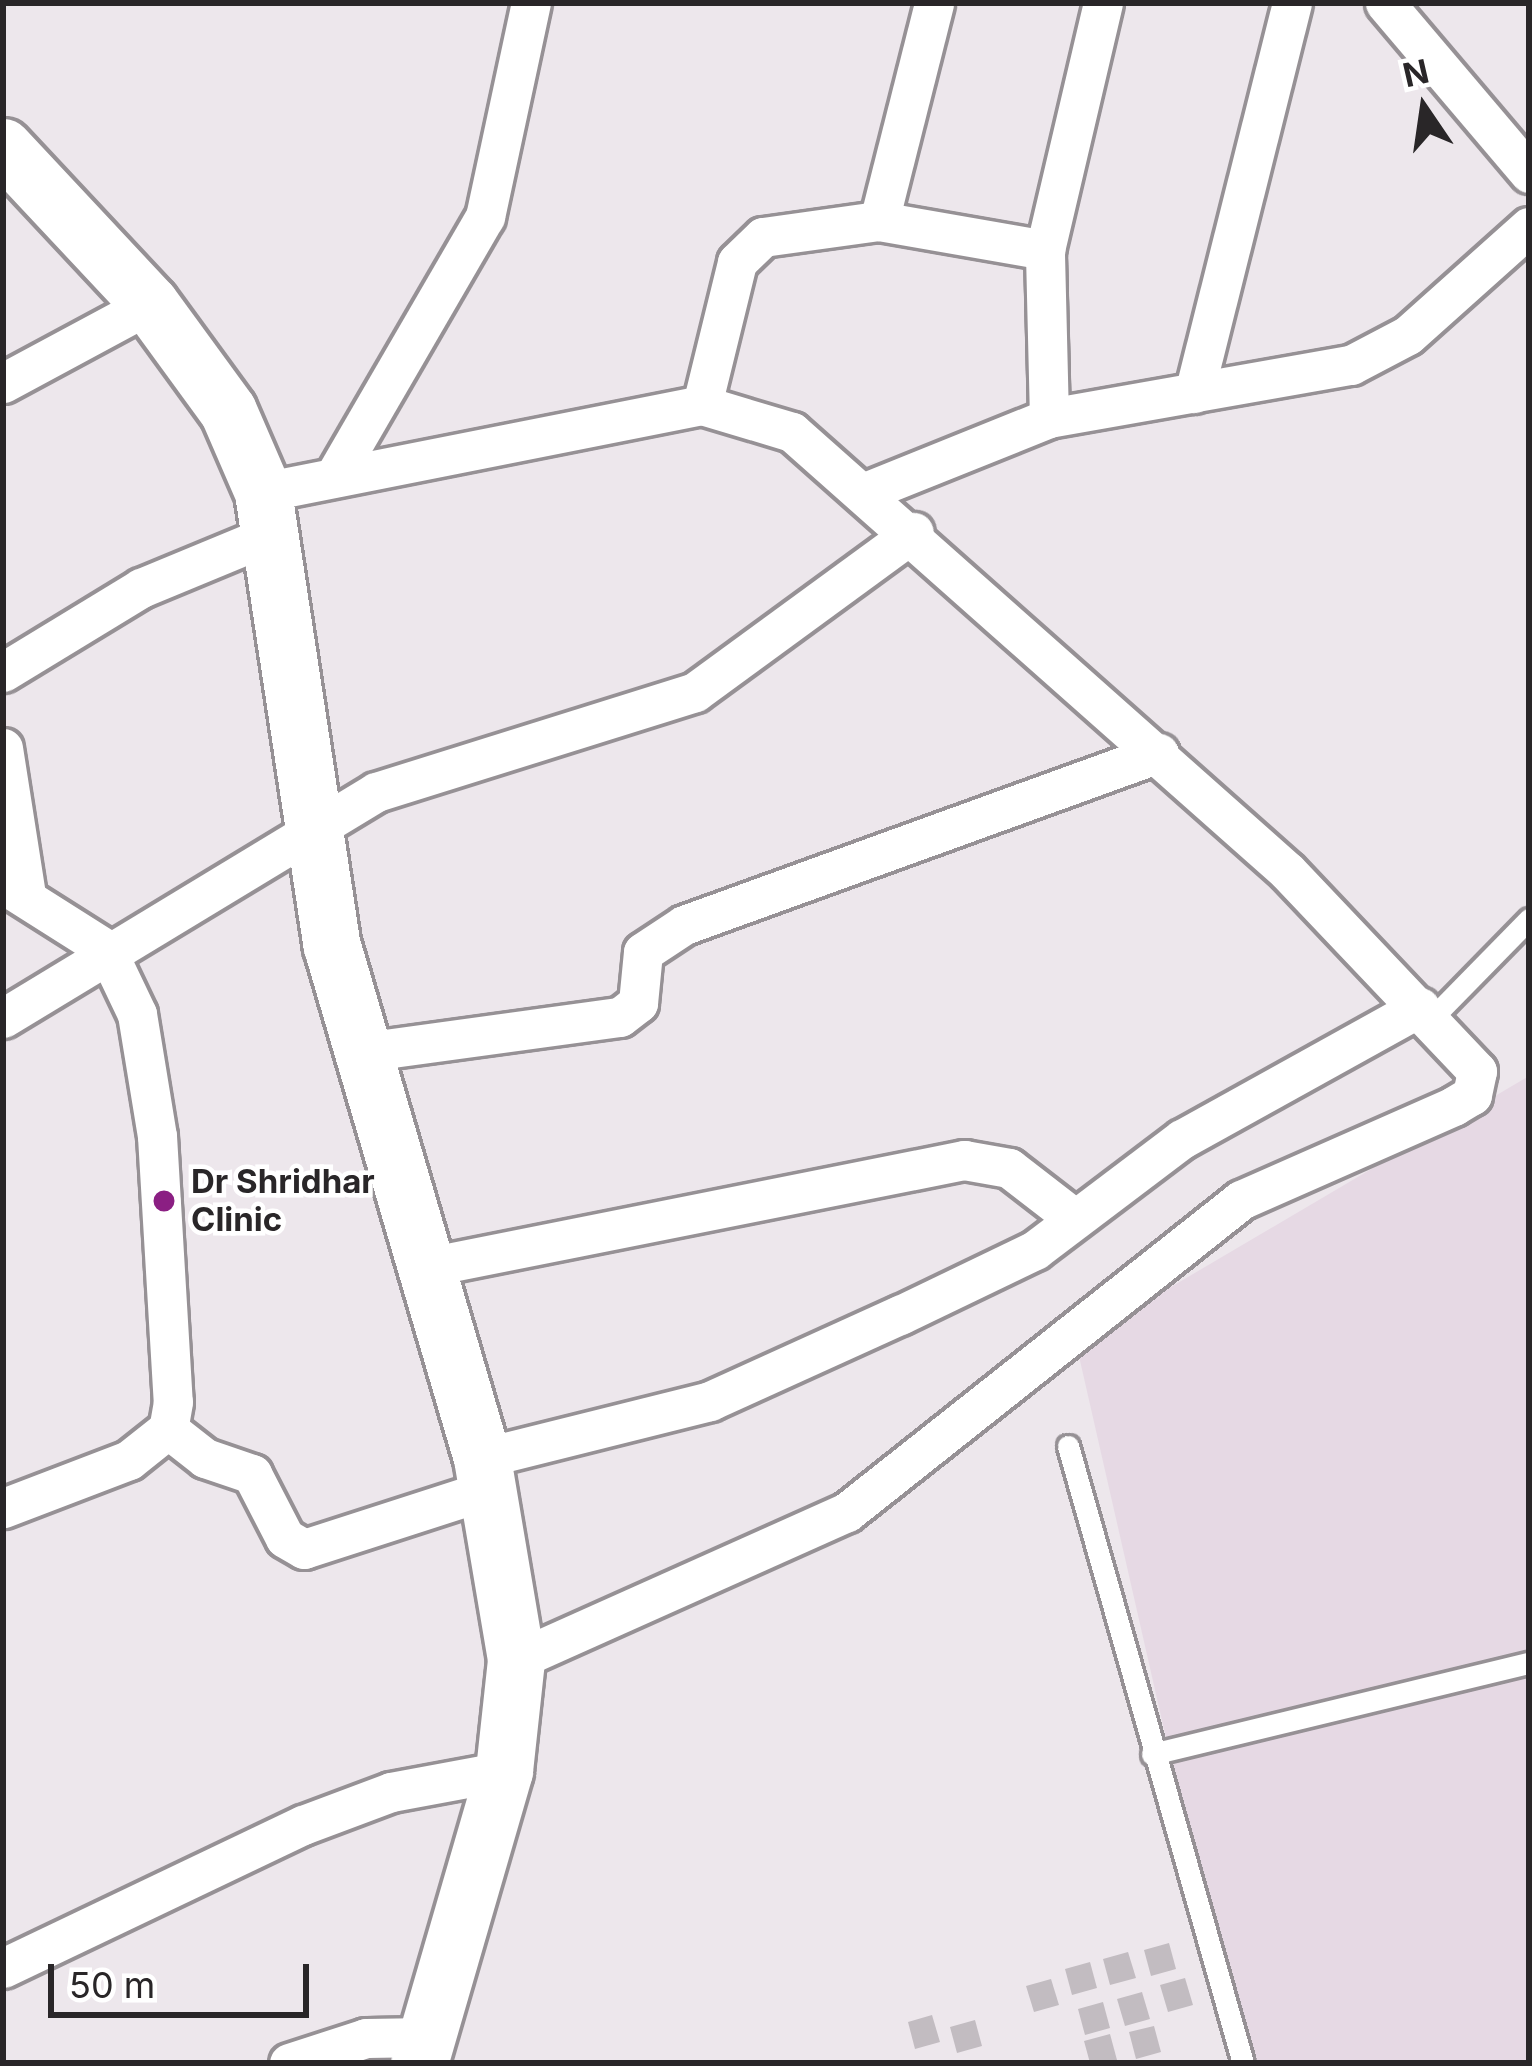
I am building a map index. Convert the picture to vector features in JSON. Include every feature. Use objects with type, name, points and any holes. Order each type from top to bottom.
[{"type":"main road","points":[[3,146],[151,304],[228,410],[269,513],[319,824],[332,946],[484,1474],[516,1660],[504,1772],[424,2050]]},
{"type":"street","points":[[334,477],[485,217],[531,3]]},
{"type":"street","points":[[879,221],[934,3]]},
{"type":"street","points":[[1049,418],[1045,250],[1102,3]]},
{"type":"street","points":[[1194,393],[1292,3]]},
{"type":"street","points":[[1385,3],[1529,173]]},
{"type":"street","points":[[703,405],[746,249],[784,231],[879,221],[1045,250]]},
{"type":"street","points":[[866,492],[1049,418],[1324,372],[1381,351],[1529,227]]},
{"type":"street","points":[[3,383],[151,304]]},
{"type":"street","points":[[3,672],[334,477],[703,405],[792,432],[914,532],[1159,753],[1471,1059],[1472,1095],[1240,1200],[847,1512],[516,1660]]},
{"type":"street","points":[[3,1018],[106,950],[376,792],[695,692],[914,532]]},
{"type":"street","points":[[3,748],[14,889],[106,950],[137,1014],[157,1136],[169,1429],[205,1458],[252,1474],[285,1538],[304,1550],[484,1474],[748,1388],[1035,1250],[1182,1139],[1426,1013]]},
{"type":"street","points":[[362,1052],[620,1017],[638,1003],[643,952],[684,925],[1159,753]]},
{"type":"street","points":[[427,1267],[964,1160],[1009,1168],[1075,1220]]},
{"type":"street","points":[[3,1508],[129,1460],[169,1429]]},
{"type":"street","points":[[3,1968],[303,1826],[391,1792],[504,1772]]},
{"type":"street","points":[[290,2063],[340,2043],[424,2050]]},
{"type":"lane","points":[[1426,1013],[1529,920]]},
{"type":"lane","points":[[1068,1446],[1243,2063]]},
{"type":"lane","points":[[1152,1754],[1529,1664]]},
{"type":"shaded area","points":[[1529,1076],[1529,2063],[1240,2063],[1076,1343]]},
{"type":"building","points":[[1169,1943],[1176,1969],[1151,1976],[1144,1950]]},
{"type":"building","points":[[1128,1952],[1136,1978],[1110,1985],[1103,1959]]},
{"type":"building","points":[[1090,1962],[1097,1988],[1072,1995],[1065,1969]]},
{"type":"building","points":[[1185,1978],[1193,2005],[1168,2012],[1160,1985]]},
{"type":"building","points":[[1051,1979],[1059,2005],[1034,2012],[1026,1986]]},
{"type":"building","points":[[1142,1992],[1150,2019],[1125,2026],[1117,1999]]},
{"type":"building","points":[[1103,2002],[1110,2028],[1085,2035],[1078,2009]]},
{"type":"building","points":[[932,2015],[940,2042],[915,2049],[908,2022]]},
{"type":"building","points":[[975,2020],[982,2046],[957,2053],[950,2027]]},
{"type":"building","points":[[1154,2026],[1161,2052],[1136,2059],[1129,2032]]},
{"type":"building","points":[[1110,2034],[1117,2060],[1090,2063],[1084,2041]]},
{"type":"place","name":"Dr Shridhar Clinic","points":[[164,1201]]}]
